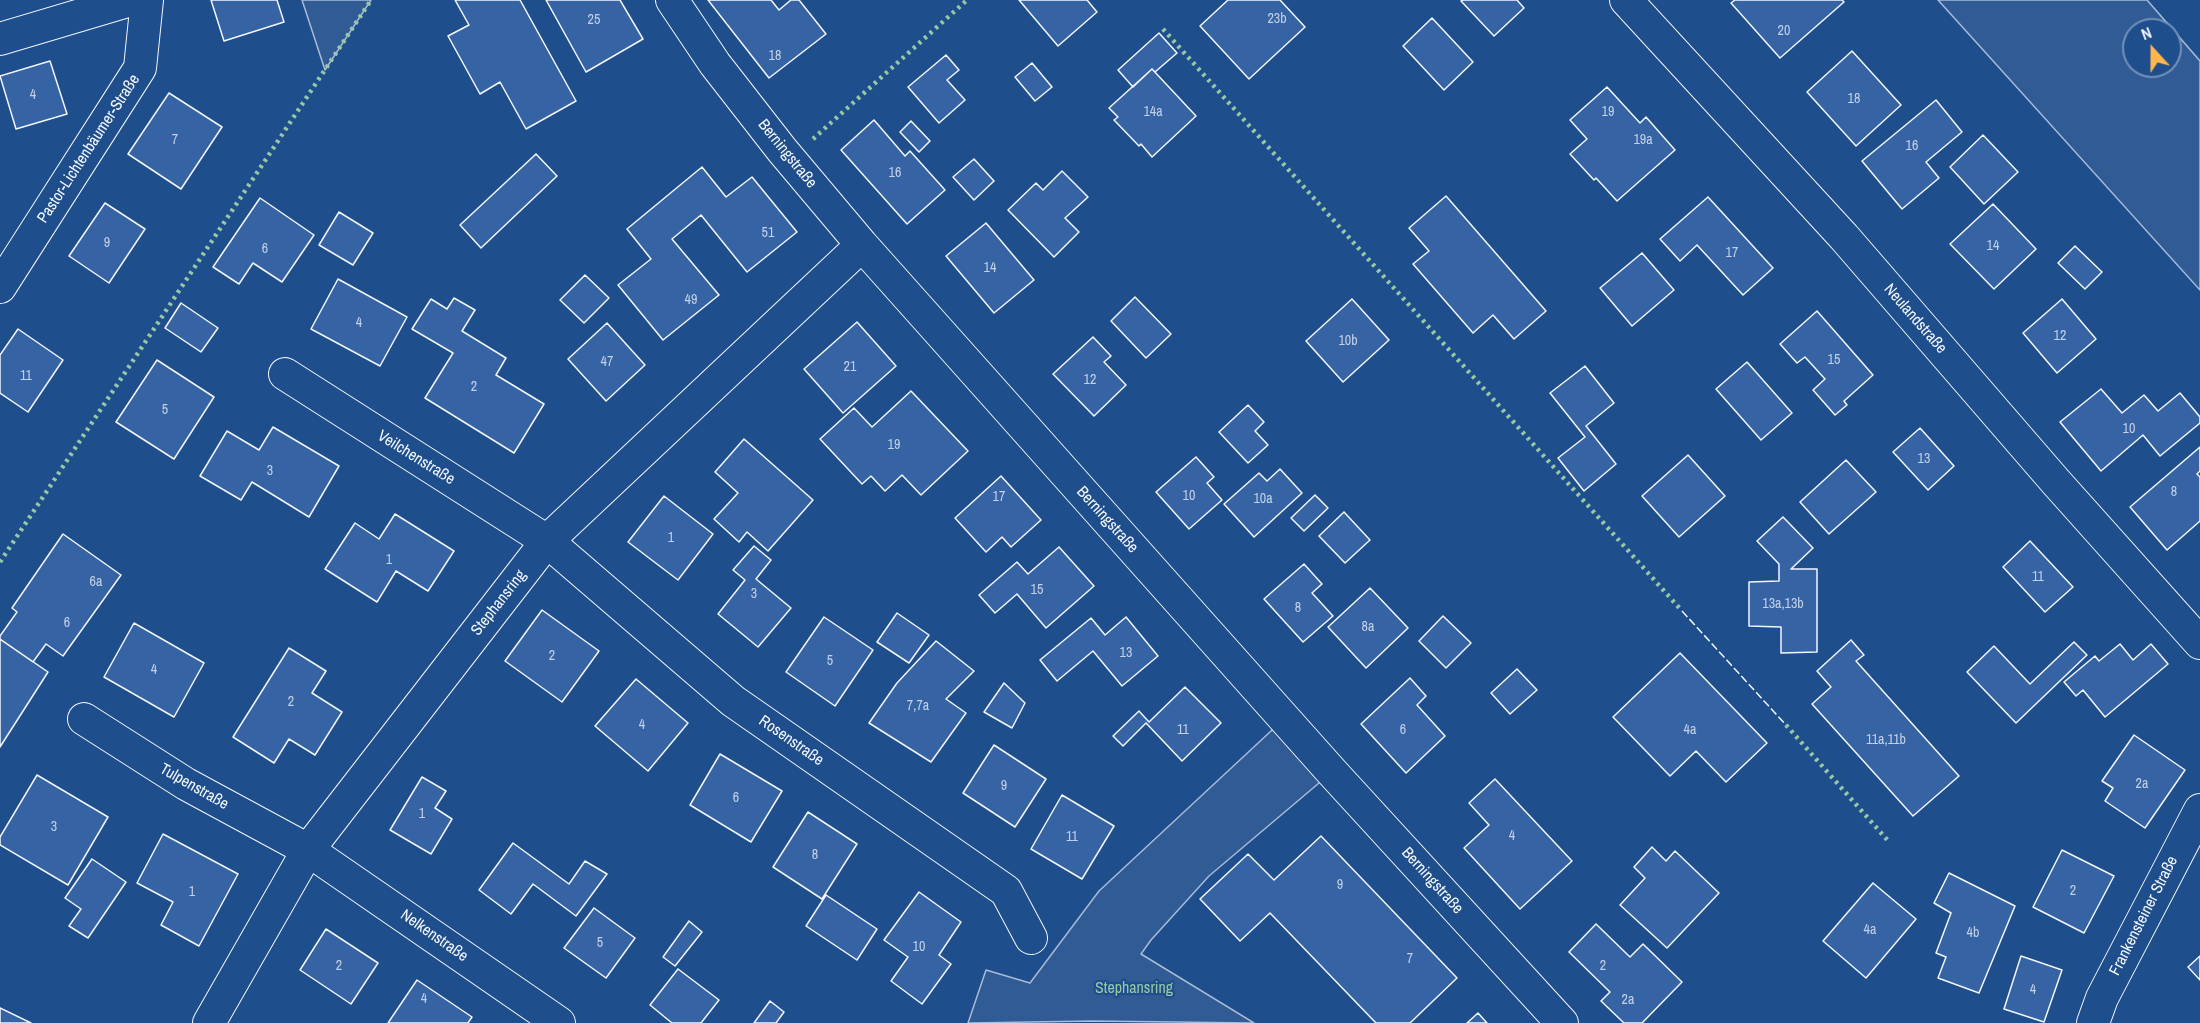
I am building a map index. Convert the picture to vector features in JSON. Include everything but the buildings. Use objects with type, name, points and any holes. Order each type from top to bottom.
[{"type":"street","points":[[0,39],[131,0]]},
{"type":"street","name":"Pastor-Lichtenbäumer-Straße","points":[[0,286],[140,68],[147,0]]},
{"type":"street","name":"Berningstraße","points":[[672,0],[715,64],[782,150],[862,245],[1340,780],[1562,1023]]},
{"type":"street","name":"Neulandstraße","points":[[1626,0],[1844,237],[2056,482],[2200,643]]},
{"type":"street","name":"Stephansring","points":[[209,1023],[308,849],[547,541],[862,245]]},
{"type":"street","name":"Veilchenstraße","points":[[285,374],[547,541]]},
{"type":"street","name":"Rosenstraße","points":[[547,541],[733,701],[1006,891],[1031,938]]},
{"type":"street","name":"Tulpenstraße","points":[[84,719],[186,784],[308,849]]},
{"type":"street","name":"Frankensteiner Straße","points":[[2093,1023],[2102,998],[2200,810]]},
{"type":"street","name":"Nelkenstraße","points":[[308,849],[559,1023]]},
{"type":"green space","points":[[302,0],[371,0],[325,70]]},
{"type":"green space","points":[[1938,0],[2147,0],[2163,18],[2122,18],[2122,78],[2182,78],[2182,40],[2200,61],[2200,290]]},
{"type":"green space","points":[[1285,718],[1332,772],[1209,876],[1141,954],[1254,1023],[1093,1021],[968,1023],[986,970],[1030,983],[1099,891]]},
{"type":"hedge","points":[[0,562],[371,0]]},
{"type":"hedge","points":[[813,139],[967,0]]},
{"type":"hedge","points":[[1163,29],[1682,611]]},
{"type":"hedge","points":[[1786,725],[1890,843]]},
{"type":"fence","points":[[1682,611],[1786,725]]}]
